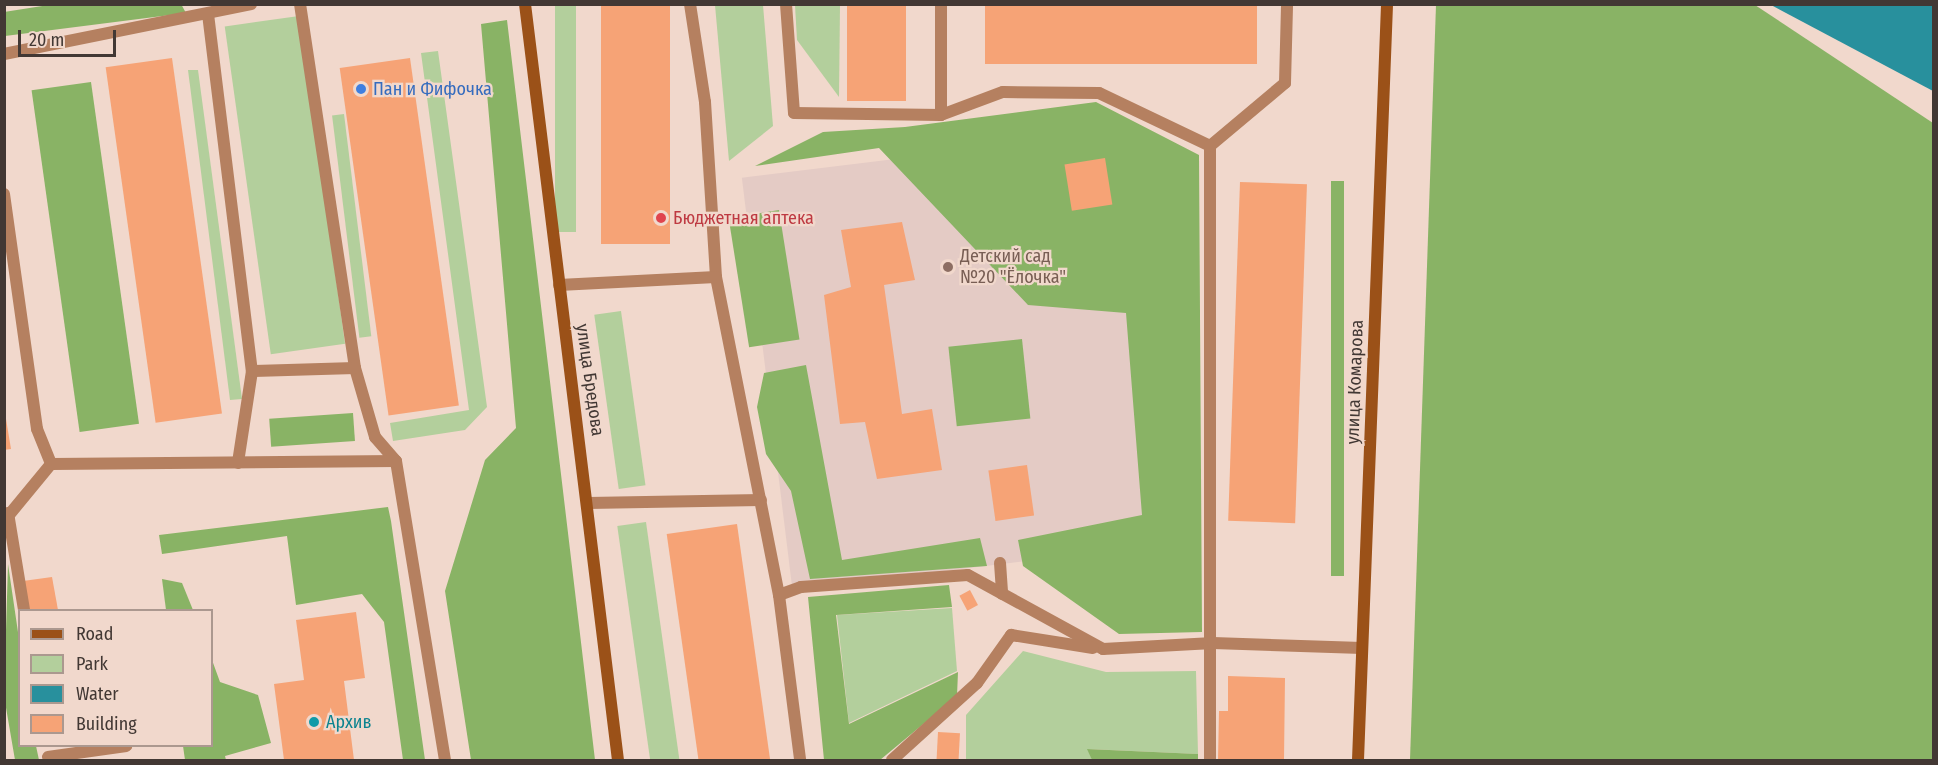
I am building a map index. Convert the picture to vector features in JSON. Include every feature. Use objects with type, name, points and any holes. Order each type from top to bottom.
[{"type":"main road","name":"улица Бредова","points":[[525,4],[618,760]]},
{"type":"main road","name":"улица Комарова","points":[[1358,760],[1387,4]]},
{"type":"lane","points":[[4,54],[251,4]]},
{"type":"lane","points":[[300,4],[355,368],[375,437],[396,461],[445,760]]},
{"type":"lane","points":[[690,4],[705,102],[716,277],[779,595],[800,760]]},
{"type":"lane","points":[[786,4],[794,113],[941,115],[1003,92],[1099,93],[1210,146]]},
{"type":"lane","points":[[941,4],[941,115]]},
{"type":"lane","points":[[1210,146],[1285,83],[1287,4]]},
{"type":"lane","points":[[208,14],[252,371],[238,463]]},
{"type":"lane","points":[[1209,760],[1213,643],[1210,146]]},
{"type":"lane","points":[[4,194],[38,429],[51,464]]},
{"type":"lane","points":[[560,285],[716,277]]},
{"type":"lane","points":[[252,371],[355,368]]},
{"type":"lane","points":[[24,609],[6,516],[51,464],[396,461]]},
{"type":"lane","points":[[588,503],[761,500]]},
{"type":"lane","points":[[1000,563],[1002,594]]},
{"type":"lane","points":[[779,595],[801,587],[968,575],[1103,649]]},
{"type":"lane","points":[[892,760],[977,683],[1011,635],[1103,649],[1213,643],[1362,648]]},
{"type":"lane","points":[[48,754],[116,747]]},
{"type":"shaded area","name":"Детский сад №20 \"Ёлочка\"","points":[[1123,131],[1174,543],[792,590],[742,178]]},
{"type":"green space","points":[[55,4],[181,4],[186,13],[5,36],[4,12]]},
{"type":"green space","points":[[555,5],[576,5],[576,232],[555,232]]},
{"type":"green space","points":[[715,5],[763,5],[773,126],[729,161]]},
{"type":"green space","points":[[795,5],[840,5],[839,97],[797,40]]},
{"type":"green space","points":[[1436,5],[1755,5],[1933,123],[1933,760],[1410,760]]},
{"type":"green space","points":[[299,16],[345,344],[271,354],[225,26]]},
{"type":"green space","points":[[507,20],[595,760],[471,760],[445,591],[485,460],[516,428],[481,24]]},
{"type":"green space","points":[[438,51],[487,407],[465,430],[393,441],[390,423],[469,410],[421,53]]},
{"type":"green space","points":[[188,70],[198,70],[242,399],[230,400]]},
{"type":"green space","points":[[91,82],[139,424],[80,432],[32,90]]},
{"type":"green space","points":[[1096,102],[1199,155],[1202,632],[1119,634],[1023,566],[1018,540],[1142,515],[1126,313],[1028,305],[879,148],[755,166],[823,132],[905,127]]},
{"type":"green space","points":[[344,114],[371,336],[359,338],[332,115]]},
{"type":"green space","points":[[1331,181],[1344,181],[1344,576],[1331,576]]},
{"type":"green space","points":[[779,210],[799,339],[749,347],[729,218]]},
{"type":"green space","points":[[621,311],[645,485],[619,489],[594,315]]},
{"type":"green space","points":[[1022,339],[1030,419],[957,426],[948,347]]},
{"type":"green space","points":[[806,365],[842,560],[980,538],[987,566],[810,579],[791,491],[766,454],[757,407],[764,373]]},
{"type":"green space","points":[[353,413],[355,441],[271,447],[269,419]]},
{"type":"green space","points":[[388,507],[425,760],[403,760],[384,622],[362,594],[296,605],[287,536],[162,554],[159,535]]},
{"type":"green space","points":[[646,522],[679,760],[650,760],[617,526]]},
{"type":"green space","points":[[8,564],[18,632],[18,747],[36,747],[39,760],[15,760],[4,696]]},
{"type":"green space","points":[[162,579],[182,583],[193,609],[166,609]]},
{"type":"green space","points":[[949,585],[952,607],[836,615],[849,724],[958,672],[957,696],[880,760],[824,760],[808,597]]},
{"type":"green space","points":[[952,608],[957,671],[849,723],[837,615]]},
{"type":"green space","points":[[1023,651],[1106,672],[1196,671],[1198,754],[1088,749],[1092,760],[966,760],[966,715]]},
{"type":"green space","points":[[213,663],[220,682],[258,695],[271,743],[225,756],[226,760],[185,760],[183,747],[213,747]]},
{"type":"green space","points":[[1087,749],[1198,754],[1198,760],[1092,760]]},
{"type":"water","points":[[1771,5],[1933,5],[1933,91]]},
{"type":"building","points":[[601,4],[670,4],[670,244],[601,244]]},
{"type":"building","points":[[847,4],[906,4],[906,101],[847,101]]},
{"type":"building","points":[[985,4],[1257,4],[1257,64],[985,64]]},
{"type":"building","points":[[172,58],[222,414],[156,423],[106,67]]},
{"type":"building","points":[[410,58],[459,406],[389,415],[340,68]]},
{"type":"building","points":[[1105,158],[1112,204],[1072,211],[1065,164]]},
{"type":"building","points":[[1240,182],[1307,184],[1295,523],[1228,521]]},
{"type":"building","points":[[902,222],[915,280],[884,285],[902,414],[932,409],[942,470],[877,479],[865,422],[840,424],[824,295],[851,287],[841,230]]},
{"type":"building","points":[[4,407],[11,449],[4,450]]},
{"type":"building","points":[[1027,465],[1034,516],[995,521],[988,470]]},
{"type":"building","points":[[737,524],[770,760],[698,760],[667,534]]},
{"type":"building","points":[[52,577],[58,609],[28,609],[23,581]]},
{"type":"building","points":[[970,590],[978,605],[967,611],[959,596]]},
{"type":"building","name":"Архив","points":[[356,612],[365,678],[344,681],[354,760],[284,760],[274,684],[304,680],[296,620]]},
{"type":"building","points":[[1228,676],[1285,678],[1284,760],[1218,760],[1219,711],[1228,711]]},
{"type":"building","points":[[938,732],[960,733],[959,760],[937,760]]},
{"type":"place","name":"Пан и Фифочка","points":[[361,89]]},
{"type":"place","name":"Бюджетная аптека","points":[[661,218]]},
{"type":"place","name":"Детский сад №20 \"Ёлочка\"","points":[[948,267]]},
{"type":"place","name":"Архив","points":[[314,722]]}]
